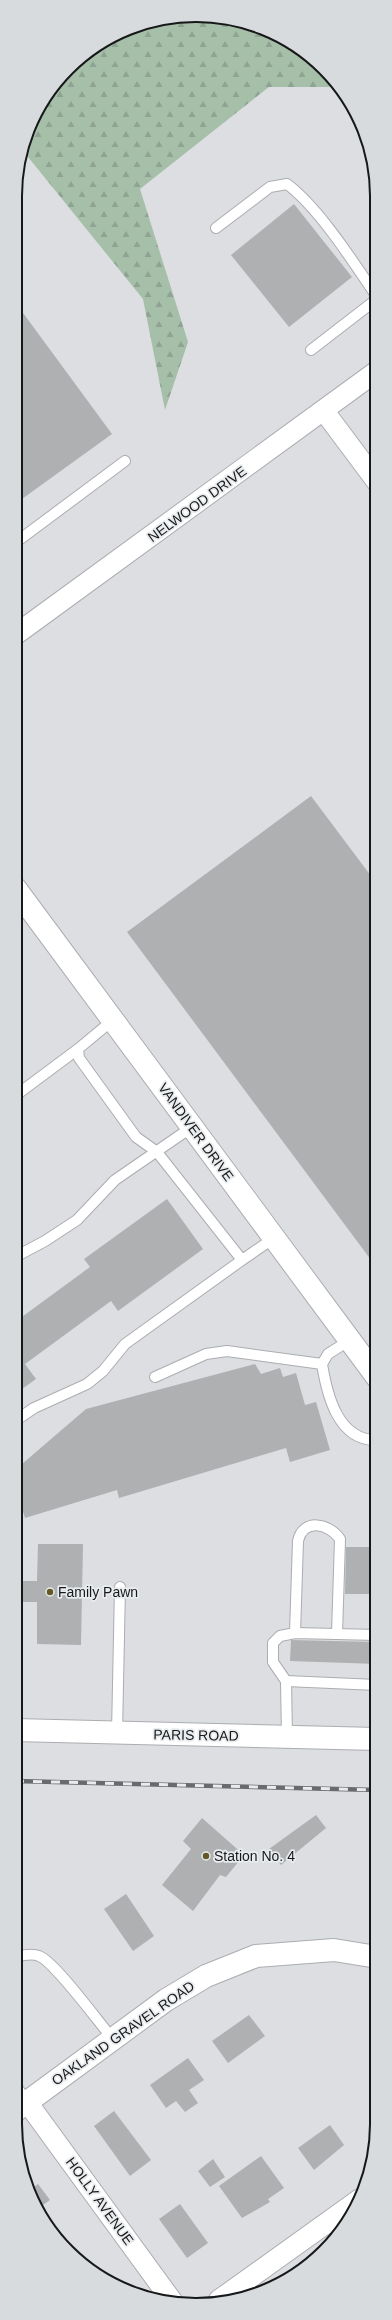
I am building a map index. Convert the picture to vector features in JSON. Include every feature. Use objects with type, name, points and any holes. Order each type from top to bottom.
[{"type":"main road","name":"VANDIVER DRIVE","points":[[22,897],[370,1367]]},
{"type":"main road","name":"PARIS ROAD","points":[[22,1730],[370,1740]]},
{"type":"main road","name":"OAKLAND GRAVEL ROAD","points":[[22,2097],[113,2039],[166,2000],[206,1976],[256,1956],[334,1950],[370,1956]]},
{"type":"street","name":"NELWOOD DRIVE","points":[[22,630],[370,376]]},
{"type":"street","points":[[324,411],[370,473]]},
{"type":"street","name":"HOLLY AVENUE","points":[[22,2103],[168,2296]]},
{"type":"street","points":[[225,2296],[349,2207]]},
{"type":"lane","points":[[216,228],[270,187],[286,184],[299,194],[352,261],[370,288]]},
{"type":"lane","points":[[311,350],[370,304]]},
{"type":"lane","points":[[22,538],[125,461]]},
{"type":"lane","points":[[22,1091],[78,1049],[113,1020]]},
{"type":"lane","points":[[78,1049],[79,1058],[136,1136],[157,1152],[242,1260]]},
{"type":"lane","points":[[22,1254],[77,1220],[115,1180],[192,1126]]},
{"type":"lane","points":[[22,1416],[34,1408],[86,1384],[103,1371],[126,1344],[274,1238]]},
{"type":"lane","points":[[350,1340],[328,1354],[322,1364],[332,1404],[341,1422],[352,1434],[366,1440],[370,1440]]},
{"type":"lane","points":[[155,1377],[206,1354],[227,1351],[322,1364]]},
{"type":"lane","points":[[295,1633],[299,1533],[305,1528],[317,1525],[328,1527],[340,1539],[337,1634]]},
{"type":"lane","points":[[117,1733],[120,1587]]},
{"type":"lane","points":[[287,1737],[286,1681],[273,1662],[273,1643],[280,1636],[295,1633],[370,1635]]},
{"type":"lane","points":[[286,1681],[370,1686]]},
{"type":"lane","points":[[22,1955],[27,1954],[39,1956],[53,1966],[113,2039]]},
{"type":"green space","points":[[185,22],[219,23],[252,31],[283,45],[311,65],[332,87],[269,87],[140,189],[188,342],[165,410],[143,299],[27,155],[35,129],[45,109],[65,81],[81,65],[99,51],[129,35],[162,25]]},
{"type":"building","points":[[294,204],[352,277],[289,327],[231,255]]},
{"type":"building","points":[[22,312],[112,434],[22,499]]},
{"type":"building","points":[[311,796],[370,875],[370,1259],[127,932]]},
{"type":"building","points":[[167,1199],[203,1249],[118,1311],[111,1301],[25,1364],[36,1379],[22,1389],[22,1317],[90,1267],[84,1259]]},
{"type":"building","points":[[255,1364],[261,1374],[280,1368],[283,1377],[296,1373],[305,1405],[316,1402],[330,1450],[290,1462],[286,1448],[119,1498],[117,1490],[25,1518],[22,1508],[22,1464],[86,1409]]},
{"type":"building","name":"Family Pawn","points":[[38,1544],[83,1544],[81,1645],[37,1644],[37,1602],[22,1602],[22,1581],[37,1581]]},
{"type":"building","points":[[346,1547],[370,1547],[370,1594],[345,1594]]},
{"type":"building","points":[[291,1640],[370,1642],[370,1664],[290,1661]]},
{"type":"building","points":[[316,1815],[326,1828],[281,1865],[269,1849]]},
{"type":"building","points":[[202,1818],[244,1855],[226,1877],[220,1875],[193,1911],[162,1885],[191,1849],[183,1841]]},
{"type":"building","points":[[126,1894],[154,1936],[133,1951],[104,1909]]},
{"type":"building","points":[[249,2015],[265,2036],[228,2063],[212,2041]]},
{"type":"building","points":[[188,2058],[204,2080],[189,2090],[198,2103],[185,2112],[176,2101],[166,2108],[150,2085]]},
{"type":"building","points":[[114,2111],[151,2160],[130,2176],[94,2126]]},
{"type":"building","points":[[330,2125],[344,2145],[314,2170],[298,2148]]},
{"type":"building","points":[[261,2156],[284,2188],[268,2199],[270,2202],[242,2218],[219,2186]]},
{"type":"building","points":[[213,2159],[225,2177],[210,2187],[198,2171]]},
{"type":"building","points":[[38,2184],[50,2200],[42,2206],[34,2187]]},
{"type":"building","points":[[180,2204],[208,2243],[187,2258],[159,2219]]},
{"type":"railway","points":[[22,1781],[370,1790]]},
{"type":"place","name":"Family Pawn","points":[[50,1592]]},
{"type":"place","name":"Station No. 4","points":[[206,1856]]}]
